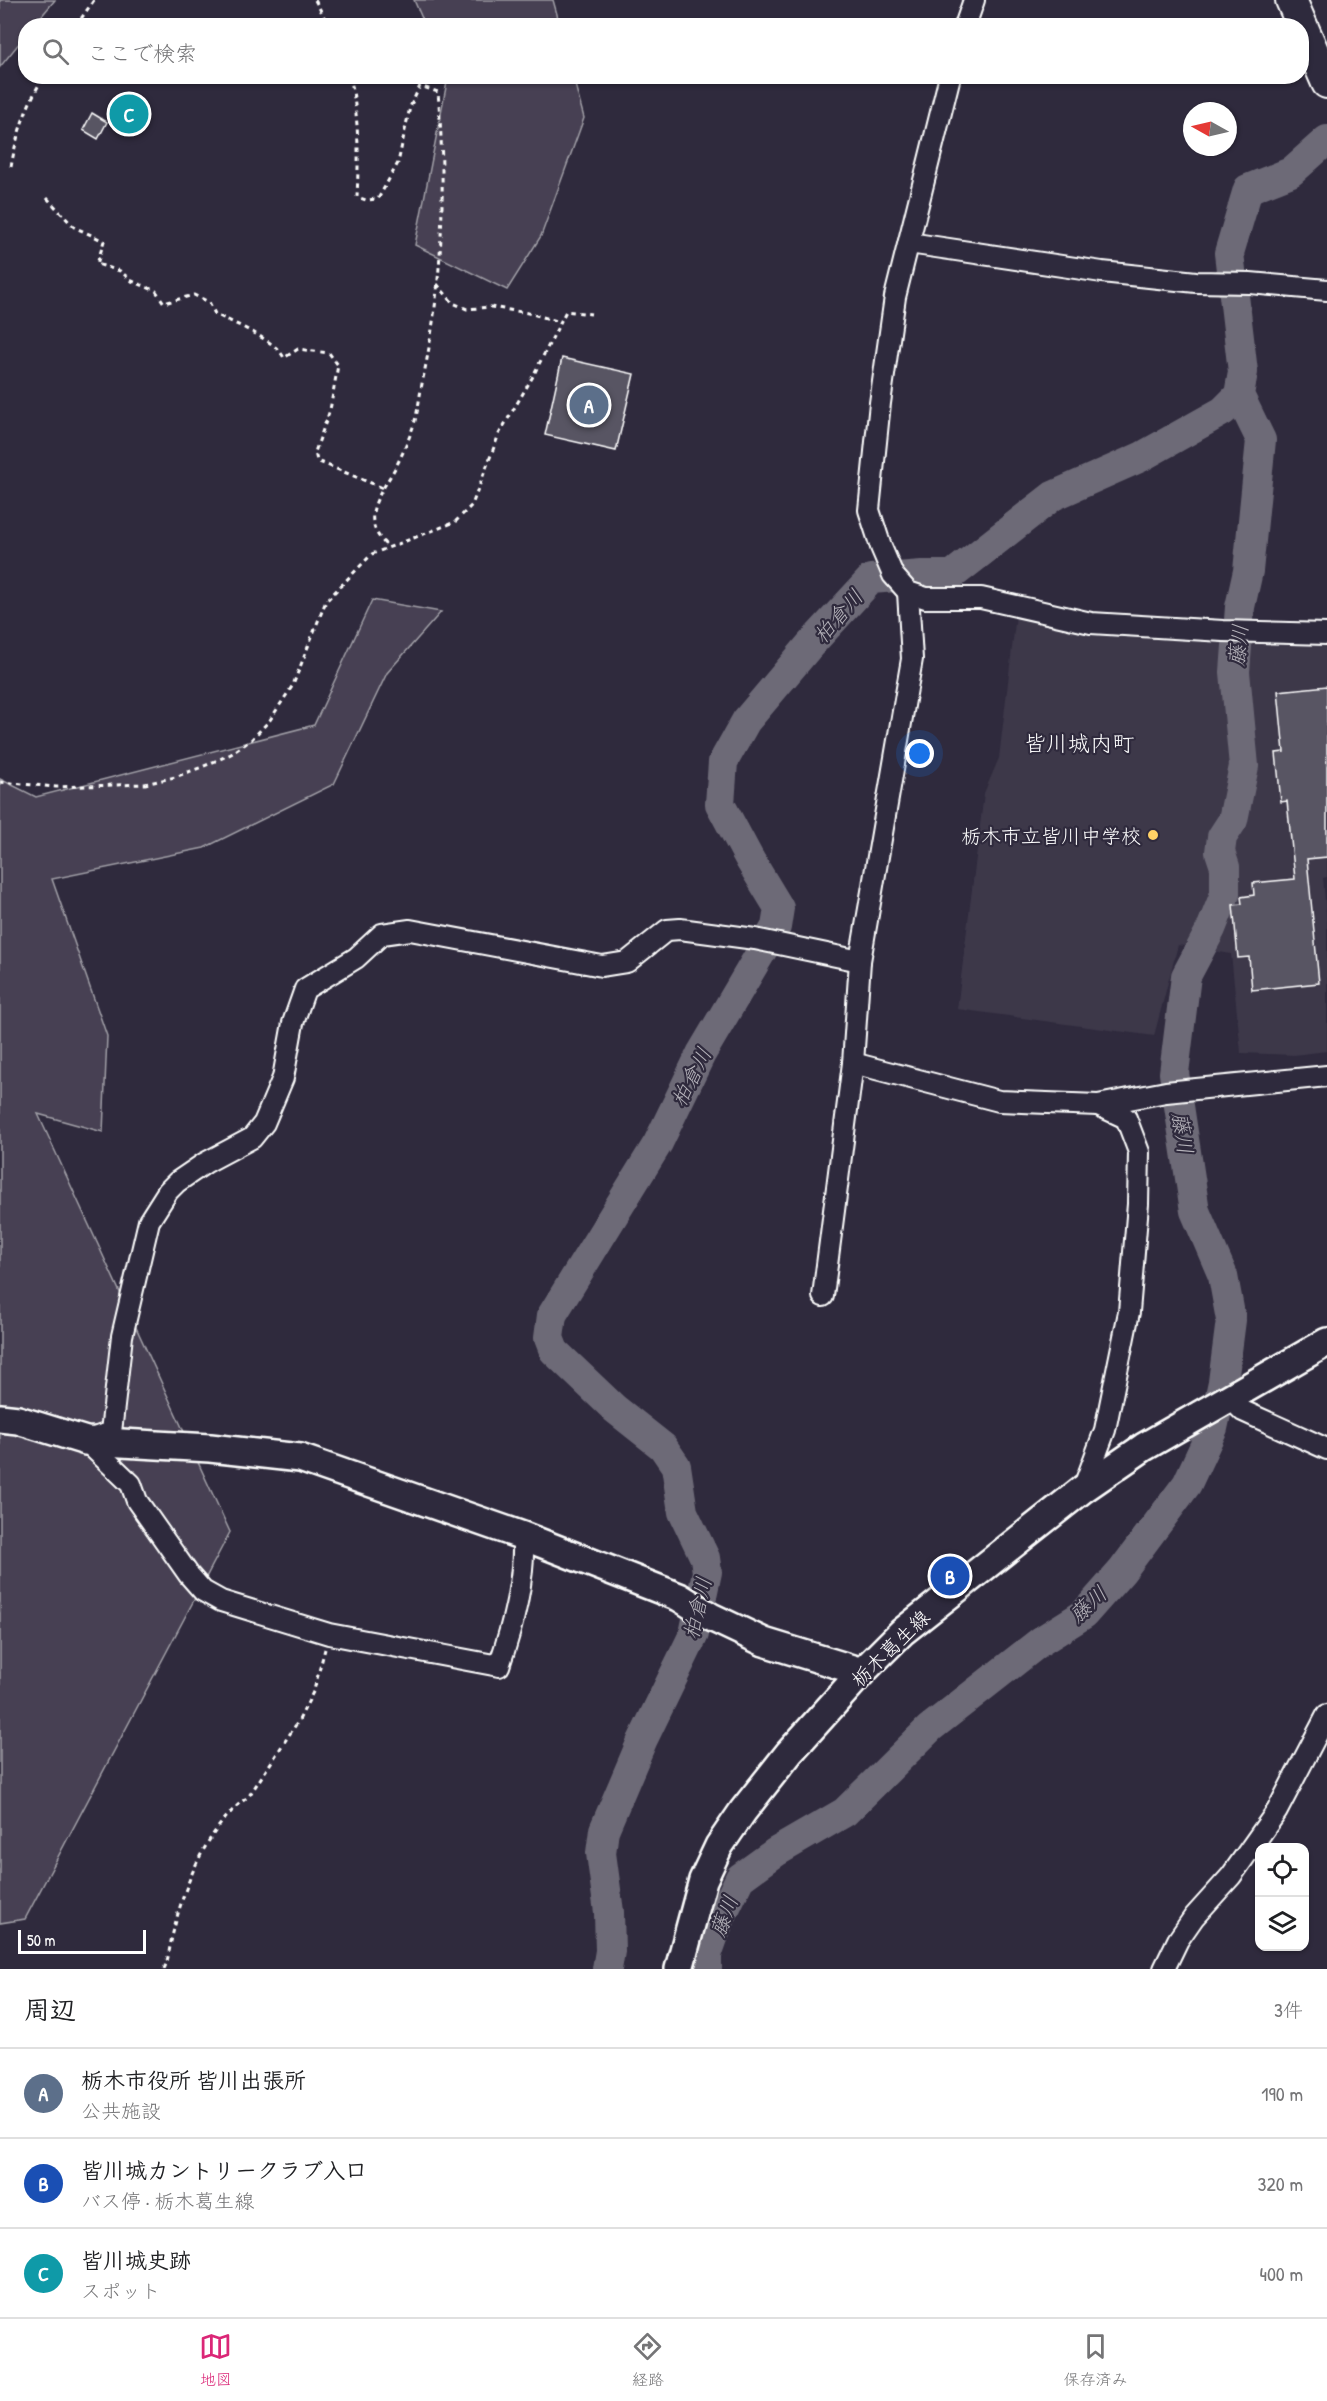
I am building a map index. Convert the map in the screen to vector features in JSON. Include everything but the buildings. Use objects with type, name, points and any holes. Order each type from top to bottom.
[{"type":"main road","points":[[1291,0],[1303,18]]},
{"type":"main road","points":[[1309,27],[1321,45],[1327,83]]},
{"type":"main road","name":"栃木葛生線","points":[[679,1969],[704,1880],[719,1846],[743,1811],[789,1753],[862,1672],[902,1632],[1083,1489],[1144,1447],[1327,1342]]},
{"type":"main road","points":[[0,1418],[18,1420],[86,1441],[210,1448],[300,1458],[524,1536],[679,1598],[711,1617],[764,1642],[862,1672]]},
{"type":"street","points":[[968,18],[974,0]]},
{"type":"street","points":[[948,84],[894,309],[880,403],[869,510],[881,548],[893,575],[908,592],[926,598],[981,598],[1091,623],[1223,631],[1327,634]]},
{"type":"street","points":[[909,243],[1102,272],[1196,282],[1250,283],[1327,290]]},
{"type":"street","points":[[823,1296],[853,1063],[860,961],[912,659],[908,592]]},
{"type":"street","points":[[524,1536],[524,1556],[513,1626],[499,1666],[328,1634],[221,1601],[203,1591],[161,1538],[137,1501],[131,1484],[86,1441],[111,1432],[122,1336],[149,1221],[168,1191],[177,1182],[213,1158],[252,1138],[264,1123],[283,1078],[292,1023],[305,989],[356,958],[382,934],[410,930],[602,966],[627,962],[667,930],[680,929],[755,939],[860,961]]},
{"type":"street","points":[[853,1063],[999,1101],[1098,1106],[1175,1091],[1327,1076]]},
{"type":"street","points":[[1083,1489],[1105,1430],[1130,1312],[1138,1204],[1139,1152],[1126,1118],[1098,1106]]},
{"type":"street","points":[[1232,1397],[1243,1411],[1327,1449]]},
{"type":"street","points":[[1164,1969],[1178,1940],[1194,1917],[1231,1876],[1277,1811],[1327,1715]]},
{"type":"path","points":[[82,18],[94,0]]},
{"type":"path","points":[[315,0],[325,18]]},
{"type":"path","points":[[11,167],[15,144],[27,105],[39,84]]},
{"type":"path","points":[[352,84],[357,106],[359,156],[357,197],[366,200],[378,199],[398,163],[410,107],[420,86],[438,92],[442,189],[437,284],[429,348],[414,423],[395,469],[372,510],[375,535],[387,546]]},
{"type":"path","points":[[46,198],[74,227],[104,241],[97,264],[120,271],[132,281],[156,291],[164,303],[194,295],[202,298],[210,302],[215,314],[242,326],[280,350],[284,358],[298,349],[329,353],[338,365],[330,410],[315,452],[317,461],[383,488]]},
{"type":"path","points":[[437,284],[453,303],[466,309],[491,307],[561,322]]},
{"type":"path","points":[[0,782],[56,787],[145,784],[176,777],[231,754],[251,740],[270,720],[293,685],[326,601],[372,554],[387,546],[414,540],[455,522],[472,505],[499,434],[532,378],[566,311],[591,314]]},
{"type":"path","points":[[164,1969],[195,1864],[208,1842],[238,1804],[249,1796],[299,1719],[314,1690],[328,1634]]},
{"type":"shaded area","points":[[0,0],[55,0],[40,18],[18,18],[18,45],[0,67]]},
{"type":"shaded area","points":[[414,0],[553,0],[558,18],[422,18]]},
{"type":"shaded area","points":[[447,84],[575,84],[584,118],[541,236],[507,290],[415,245]]},
{"type":"shaded area","points":[[372,600],[441,612],[387,673],[334,784],[204,848],[52,879],[107,1036],[103,1132],[38,1114],[230,1532],[25,1919],[0,1923],[0,779],[36,797],[314,725]]},
{"type":"shaded area","name":"栃木市立皆川中学校","points":[[1016,614],[1327,641],[1327,877],[1323,878],[1327,922],[1327,1051],[1294,1055],[1241,1053],[1231,954],[1178,945],[1154,1036],[957,1009],[984,793],[999,758]]},
{"type":"waterway","name":"藤川","points":[[707,1969],[707,1955],[719,1921],[740,1878],[776,1852],[845,1812],[930,1728],[1041,1641],[1084,1614],[1122,1571],[1187,1484],[1213,1428],[1223,1382],[1231,1320],[1223,1276],[1195,1211],[1174,1073],[1186,976],[1211,929],[1225,894],[1225,867],[1220,852],[1222,837],[1233,820],[1244,766],[1235,672],[1240,607],[1248,571],[1261,440],[1239,395],[1243,372],[1229,253],[1248,189],[1291,172],[1327,140]]},
{"type":"waterway","name":"柏倉川","points":[[607,1969],[610,1951],[609,1912],[601,1853],[604,1830],[642,1741],[694,1634],[707,1572],[705,1558],[683,1512],[676,1466],[663,1447],[615,1409],[554,1351],[549,1338],[552,1315],[658,1143],[701,1054],[776,927],[779,908],[720,804],[723,762],[746,721],[810,645],[871,579],[952,575],[1053,496],[1141,457],[1223,411],[1239,395]]},
{"type":"place","name":"皆川城史跡","points":[[129,114]]},
{"type":"place","name":"栃木市役所 皆川出張所","points":[[589,405]]},
{"type":"place","name":"栃木市立皆川中学校","points":[[1153,835]]},
{"type":"place","name":"皆川城カントリークラブ入口","points":[[950,1576]]},
{"type":"district","name":"皆川城内町","points":[[1079,743]]}]
